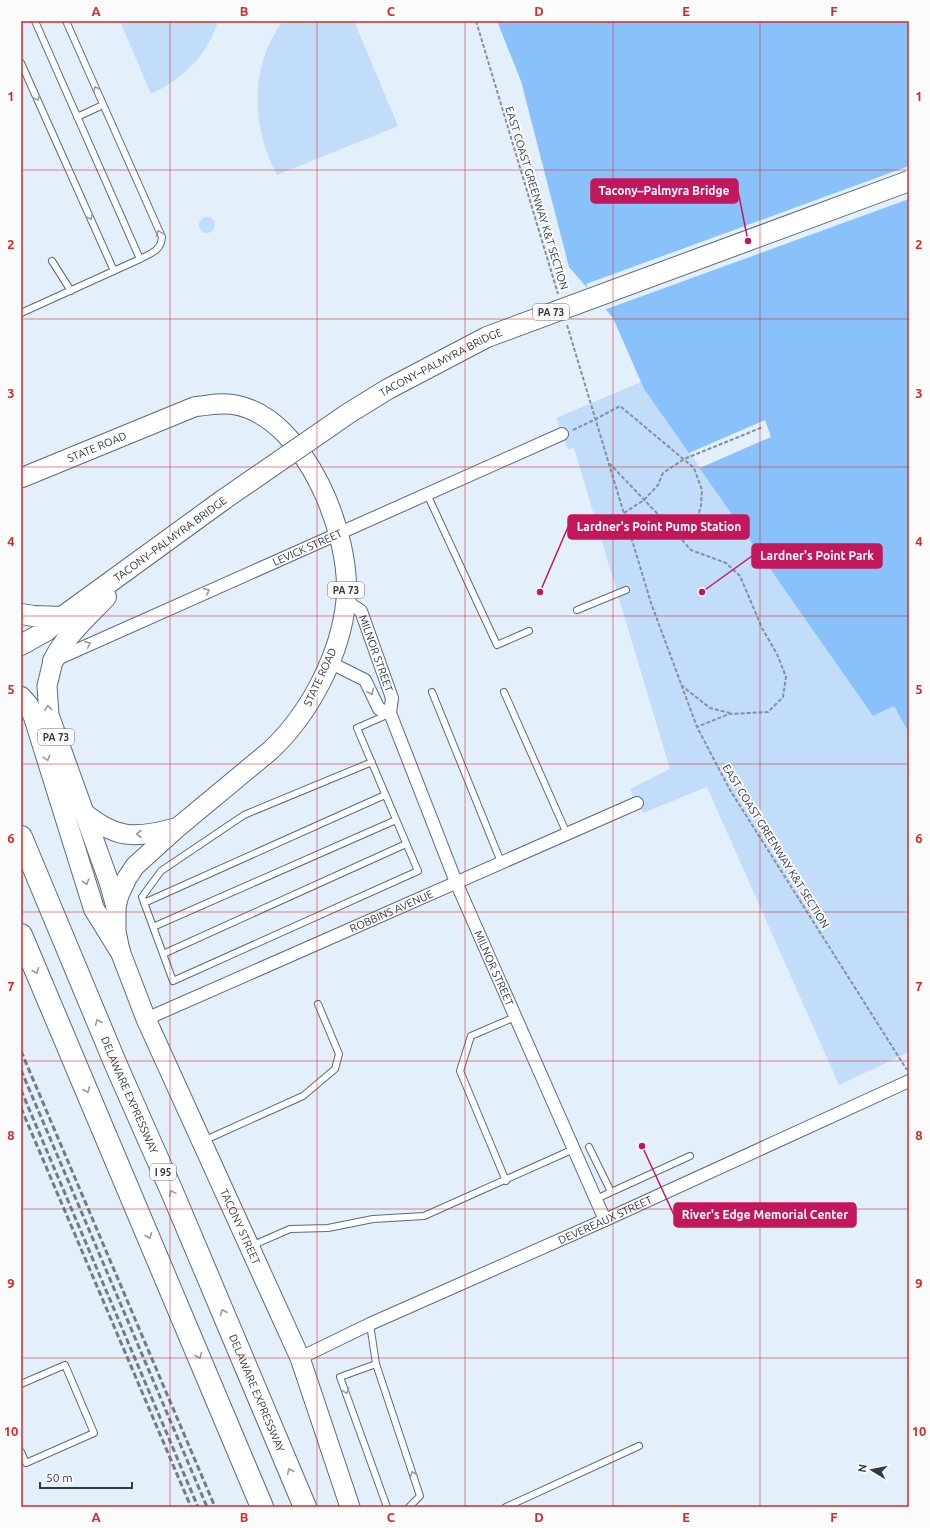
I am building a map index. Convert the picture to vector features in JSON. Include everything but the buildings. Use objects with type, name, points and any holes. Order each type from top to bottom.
[{"type":"highway","name":"TACONY–PALMYRA BRIDGE","points":[[46,631],[62,617],[222,500],[349,413],[388,389],[487,337],[909,181]]},
{"type":"highway","name":"PA 73","points":[[53,661],[75,627],[148,554]]},
{"type":"highway","points":[[21,614],[62,617]]},
{"type":"highway","points":[[21,646],[46,631]]},
{"type":"highway","points":[[21,660],[46,631]]},
{"type":"highway","points":[[21,697],[28,705],[34,717],[94,909],[120,951]]},
{"type":"highway","name":"DELAWARE EXPRESSWAY","points":[[21,837],[116,1065],[173,1194],[305,1507]]},
{"type":"highway","points":[[21,935],[262,1507]]},
{"type":"main road","name":"STATE ROAD","points":[[21,478],[194,407],[236,404],[265,417],[293,444],[316,476],[328,501],[339,533],[345,561],[346,601],[336,645],[330,662],[308,704],[284,737],[177,828],[135,866],[122,887],[116,907],[116,931],[120,951]]},
{"type":"main road","name":"PA 73","points":[[53,661],[47,686],[49,715],[82,811],[103,827],[122,834],[155,833],[177,828]]},
{"type":"main road","points":[[82,811],[109,882],[116,907]]},
{"type":"main road","name":"TACONY STREET","points":[[120,951],[146,1019],[300,1358],[350,1507]]},
{"type":"street","name":"LEVICK STREET","points":[[53,661],[85,645],[562,434]]},
{"type":"street","name":"MILNOR STREET","points":[[346,601],[361,611],[392,698],[390,713],[456,882],[605,1220]]},
{"type":"street","name":"MILNOR STREET","points":[[330,662],[365,680],[379,709],[390,713]]},
{"type":"street","name":"ROBBINS AVENUE","points":[[146,1019],[637,803]]},
{"type":"street","name":"DEVEREAUX STREET","points":[[300,1358],[370,1324],[605,1220],[908,1075]]},
{"type":"lane","points":[[35,21],[140,259]]},
{"type":"lane","points":[[21,312],[140,259],[158,250],[161,245],[162,237],[66,21]]},
{"type":"lane","points":[[21,63],[114,271]]},
{"type":"lane","points":[[77,117],[103,105]]},
{"type":"lane","points":[[52,261],[70,290]]},
{"type":"lane","points":[[427,494],[497,645],[529,631]]},
{"type":"lane","points":[[577,610],[626,590]]},
{"type":"lane","points":[[432,692],[501,862]]},
{"type":"lane","points":[[504,692],[567,834]]},
{"type":"lane","points":[[372,762],[244,815],[161,871],[142,897],[173,981],[418,872],[372,762],[357,728],[390,713]]},
{"type":"lane","points":[[144,903],[385,795]]},
{"type":"lane","points":[[153,927],[396,820]]},
{"type":"lane","points":[[163,954],[406,844]]},
{"type":"lane","points":[[202,1141],[303,1096],[335,1069],[339,1054],[318,1004]]},
{"type":"lane","points":[[506,1180],[460,1071],[471,1036],[515,1017]]},
{"type":"lane","points":[[589,1147],[611,1192]]},
{"type":"lane","points":[[250,1246],[290,1229],[328,1228],[373,1219],[424,1216],[574,1149]]},
{"type":"lane","points":[[596,1199],[690,1156]]},
{"type":"lane","points":[[370,1324],[376,1364],[420,1496],[409,1507]]},
{"type":"lane","points":[[376,1364],[340,1377],[387,1507]]},
{"type":"lane","points":[[21,1384],[65,1365],[94,1433],[26,1463],[21,1452]]},
{"type":"lane","points":[[506,1507],[639,1446]]},
{"type":"path","name":"EAST COAST GREENWAY K&T SECTION","points":[[476,21],[559,299]]},
{"type":"path","name":"EAST COAST GREENWAY K&T SECTION","points":[[566,321],[651,603],[696,727],[730,790],[908,1075]]},
{"type":"path","points":[[562,434],[596,420],[620,406],[684,459],[694,468],[702,490],[701,506],[697,519],[682,529],[673,530]]},
{"type":"path","points":[[624,512],[644,500],[658,484],[663,473],[684,459],[763,427]]},
{"type":"path","points":[[609,463],[691,550],[726,563],[740,576],[762,628],[777,654],[786,677],[783,697],[768,712],[732,714],[696,727]]},
{"type":"path","points":[[680,684],[710,708],[732,714]]},
{"type":"shaded area","points":[[120,21],[218,21],[208,45],[193,65],[174,81],[151,94]]},
{"type":"shaded area","points":[[283,21],[354,21],[398,126],[277,175],[268,156],[262,137],[258,97],[259,77],[264,57],[272,39]]},
{"type":"shaded area","points":[[204,217],[210,217],[215,222],[213,231],[210,233],[204,233],[199,228],[199,222]]},
{"type":"shaded area","points":[[641,382],[644,389],[873,716],[894,706],[909,733],[909,1052],[839,1085],[707,787],[643,813],[630,789],[670,769],[574,448],[568,449],[556,418]]},
{"type":"water","points":[[497,21],[909,21],[909,733],[894,706],[873,716],[644,389],[613,318],[569,267],[521,81]]},
{"type":"pier","points":[[909,166],[909,199],[604,310],[590,294],[586,284]]},
{"type":"pier","points":[[765,420],[771,437],[700,468],[689,453]]},
{"type":"railway","points":[[21,1051],[215,1507]]},
{"type":"railway","points":[[21,1070],[207,1507]]},
{"type":"railway","points":[[21,1090],[198,1507]]},
{"type":"railway","points":[[21,1108],[191,1507]]},
{"type":"place","name":"Tacony–Palmyra Bridge","points":[[748,241]]},
{"type":"place","name":"Lardner's Point Pump Station","points":[[540,592]]},
{"type":"place","name":"Lardner's Point Park","points":[[702,592]]},
{"type":"place","name":"River's Edge Memorial Center","points":[[642,1146]]}]
